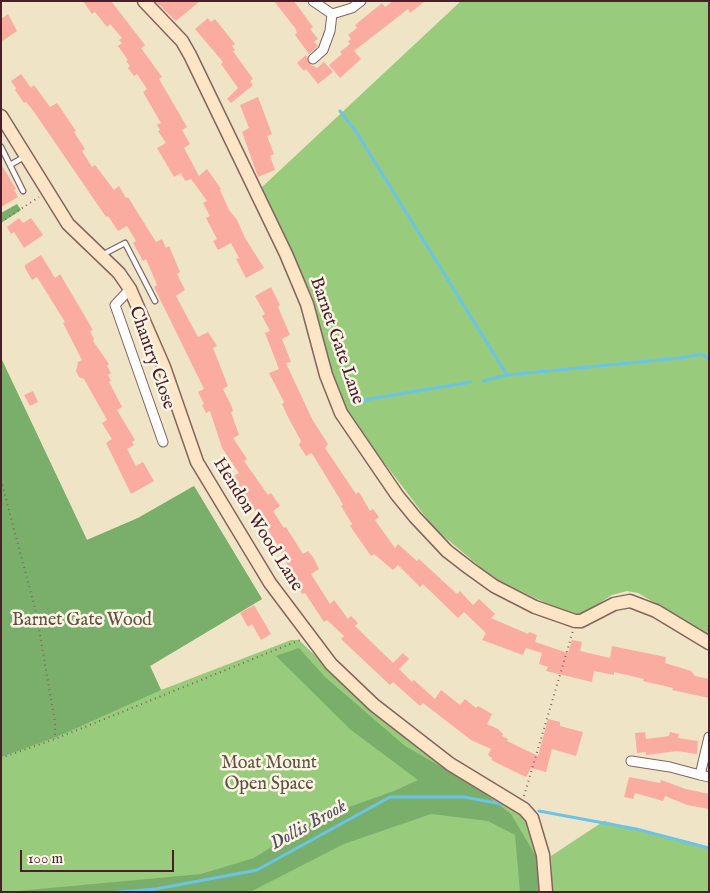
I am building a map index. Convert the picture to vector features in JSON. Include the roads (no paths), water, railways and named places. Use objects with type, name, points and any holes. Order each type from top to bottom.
[{"type":"main road","name":"Barnet Gate Lane","points":[[144,1],[182,41],[190,55],[300,287],[307,304],[326,375],[341,413],[397,495],[447,551],[513,597],[575,621],[588,619],[614,604],[630,601],[656,611],[709,643]]},
{"type":"main road","name":"Hendon Wood Lane","points":[[1,116],[68,224],[119,273],[130,289],[164,367],[197,462],[252,556],[309,636],[343,677],[395,723],[450,764],[509,799],[532,818],[543,855],[546,892]]},
{"type":"street","points":[[313,1],[332,14]]},
{"type":"street","points":[[332,14],[352,8],[361,1]]},
{"type":"street","points":[[312,59],[323,50],[330,31],[332,14]]},
{"type":"street","name":"Chantry Close","points":[[130,289],[114,305],[163,442]]},
{"type":"street","points":[[631,761],[670,767],[704,776],[709,737]]},
{"type":"lane","points":[[1,147],[23,190]]},
{"type":"lane","points":[[10,165],[26,156]]},
{"type":"lane","name":"Chantry Close","points":[[100,256],[125,243],[155,301]]},
{"type":"waterway","points":[[340,111],[355,130],[507,375],[680,358],[702,354],[709,359]]},
{"type":"waterway","points":[[483,381],[507,375]]},
{"type":"waterway","points":[[352,402],[471,382]]},
{"type":"waterway","name":"Dollis Brook","points":[[119,892],[156,889],[257,870],[390,797],[464,797],[507,805]]},
{"type":"waterway","name":"Dollis Brook","points":[[539,811],[636,829],[709,848]]},
{"type":"park label","name":"Barnet Gate Wood","points":[[82,621]]},
{"type":"park label","name":"Moat Mount Open Space","points":[[269,774]]}]
